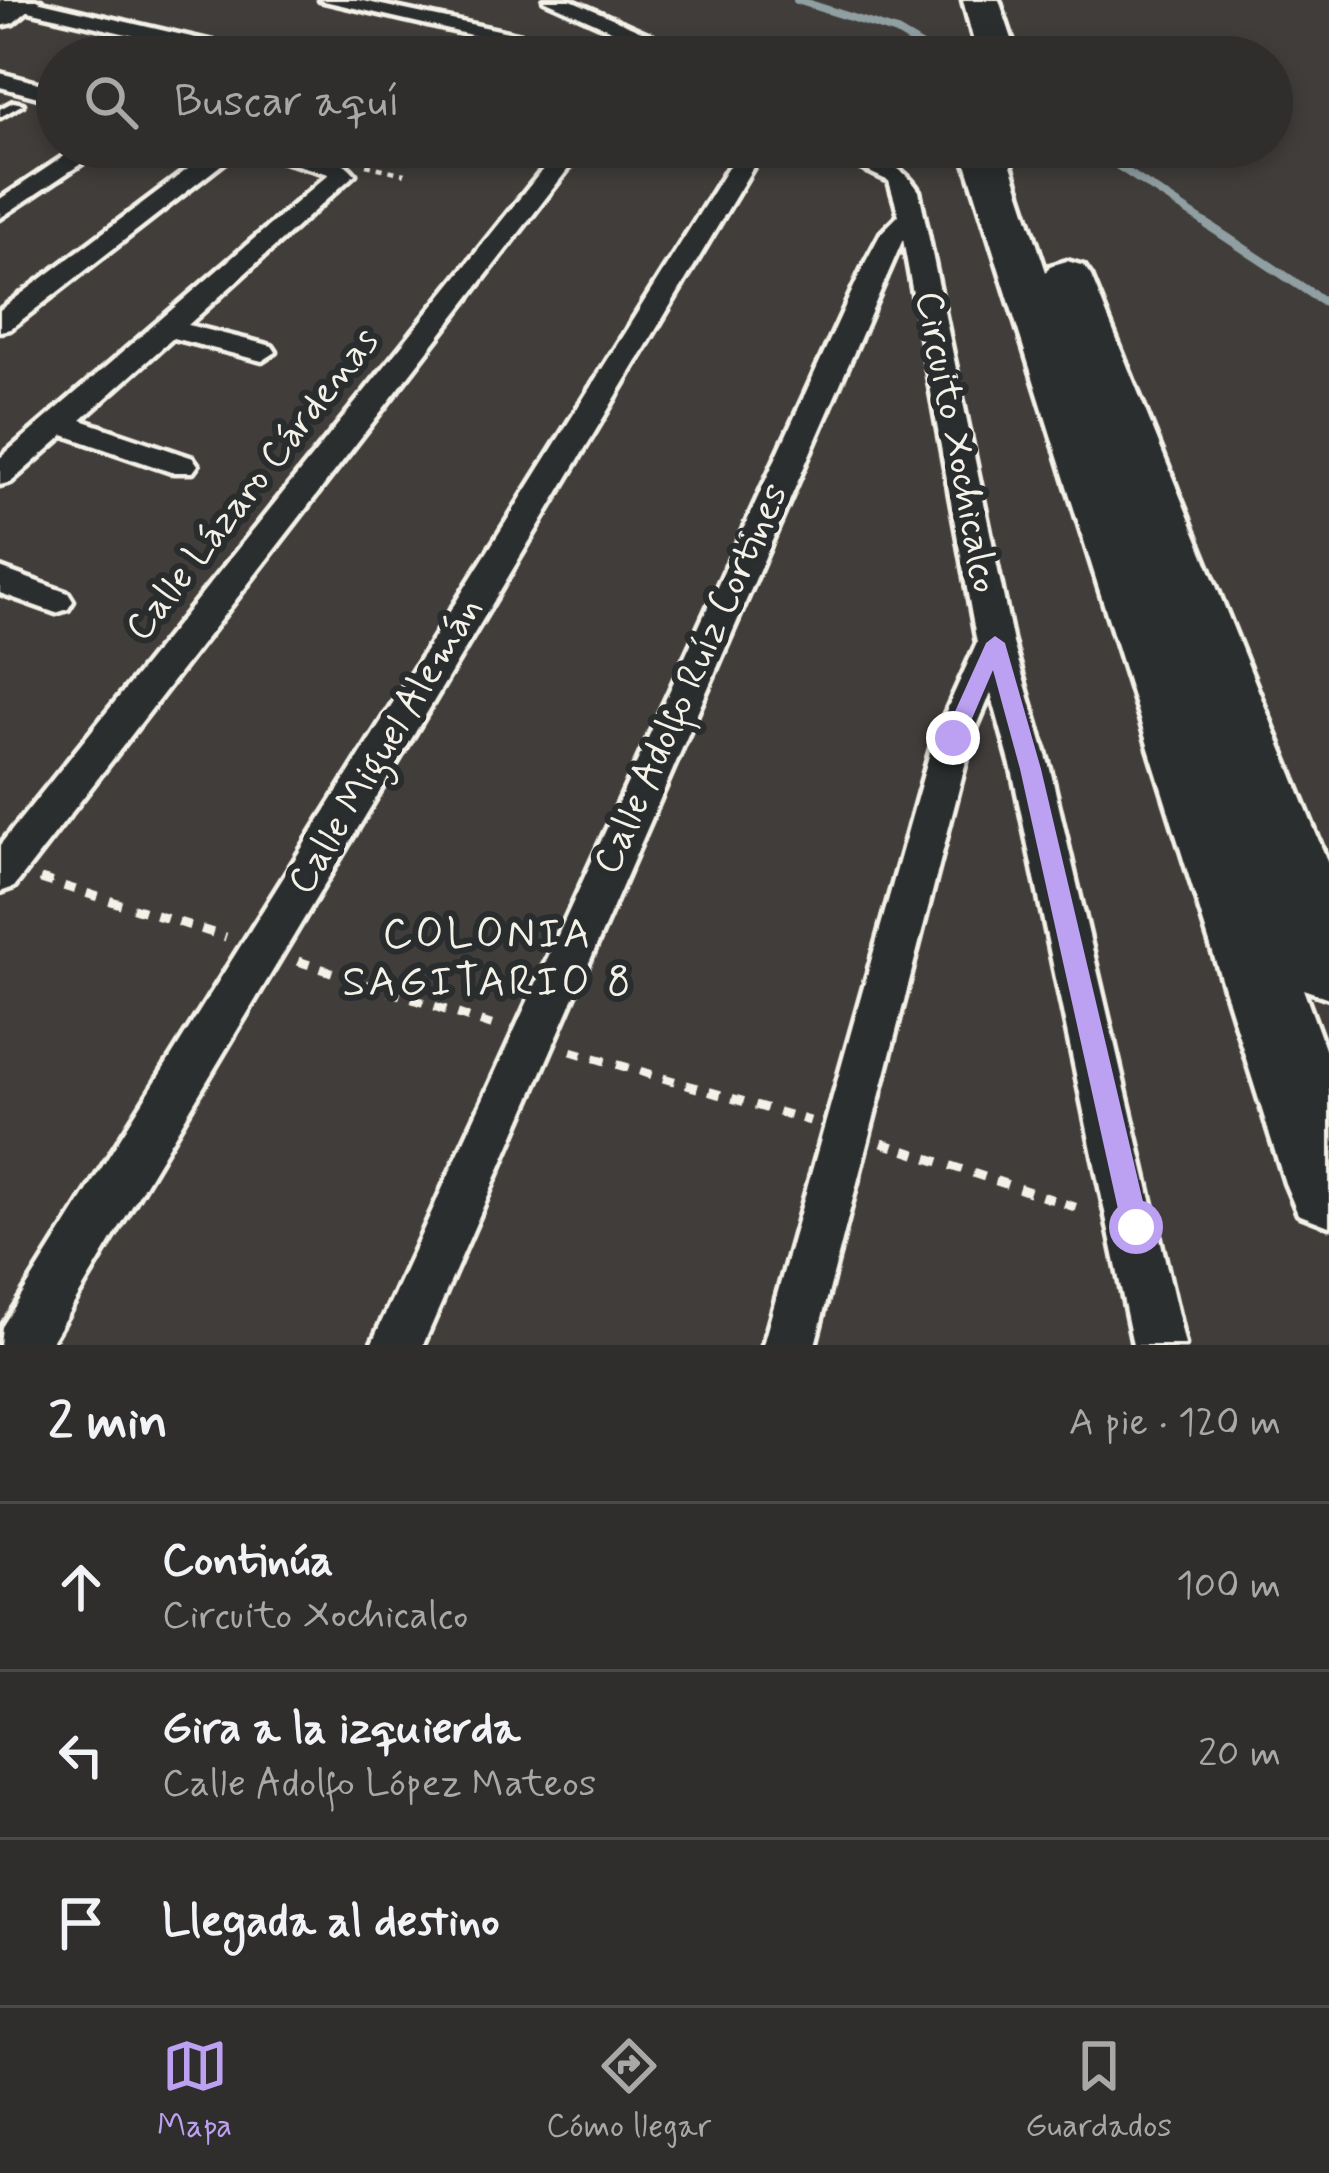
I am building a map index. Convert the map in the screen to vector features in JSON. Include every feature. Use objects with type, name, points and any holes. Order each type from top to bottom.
[{"type":"highway","points":[[1009,191],[1329,964]]},
{"type":"highway","points":[[1009,191],[1329,1184]]},
{"type":"street","points":[[330,0],[498,36]]},
{"type":"street","points":[[554,0],[624,36]]},
{"type":"street","points":[[14,6],[153,36]]},
{"type":"street","points":[[0,80],[36,89]]},
{"type":"street","points":[[0,210],[63,168]]},
{"type":"street","points":[[0,322],[204,168]]},
{"type":"street","points":[[0,475],[341,178],[343,171],[333,168]]},
{"type":"street","name":"Calle Lázaro Cárdenas","points":[[0,875],[556,168]]},
{"type":"street","name":"Calle Miguel Alemán","points":[[20,1345],[740,168]]},
{"type":"street","name":"Circuito Xochicalco","points":[[875,168],[902,180],[995,643],[1031,769],[1159,1345]]},
{"type":"street","name":"Calle Adolfo Ruíz Cortines","points":[[397,1345],[877,265],[890,238],[910,218]]},
{"type":"street","points":[[166,328],[262,352]]},
{"type":"street","points":[[59,423],[182,465]]},
{"type":"street","points":[[0,580],[56,601]]},
{"type":"street","points":[[789,1345],[953,738],[995,643]]},
{"type":"lane","points":[[0,114],[17,104]]},
{"type":"waterway","points":[[797,0],[904,36]]},
{"type":"waterway","points":[[1121,168],[1213,228]]},
{"type":"waterway","points":[[1208,225],[1329,305]]},
{"type":"district","name":"COLONIA SAGITARIO 8","points":[[488,959]]},
{"type":"route","points":[[953,738],[995,643],[1031,769],[1136,1227]]}]
